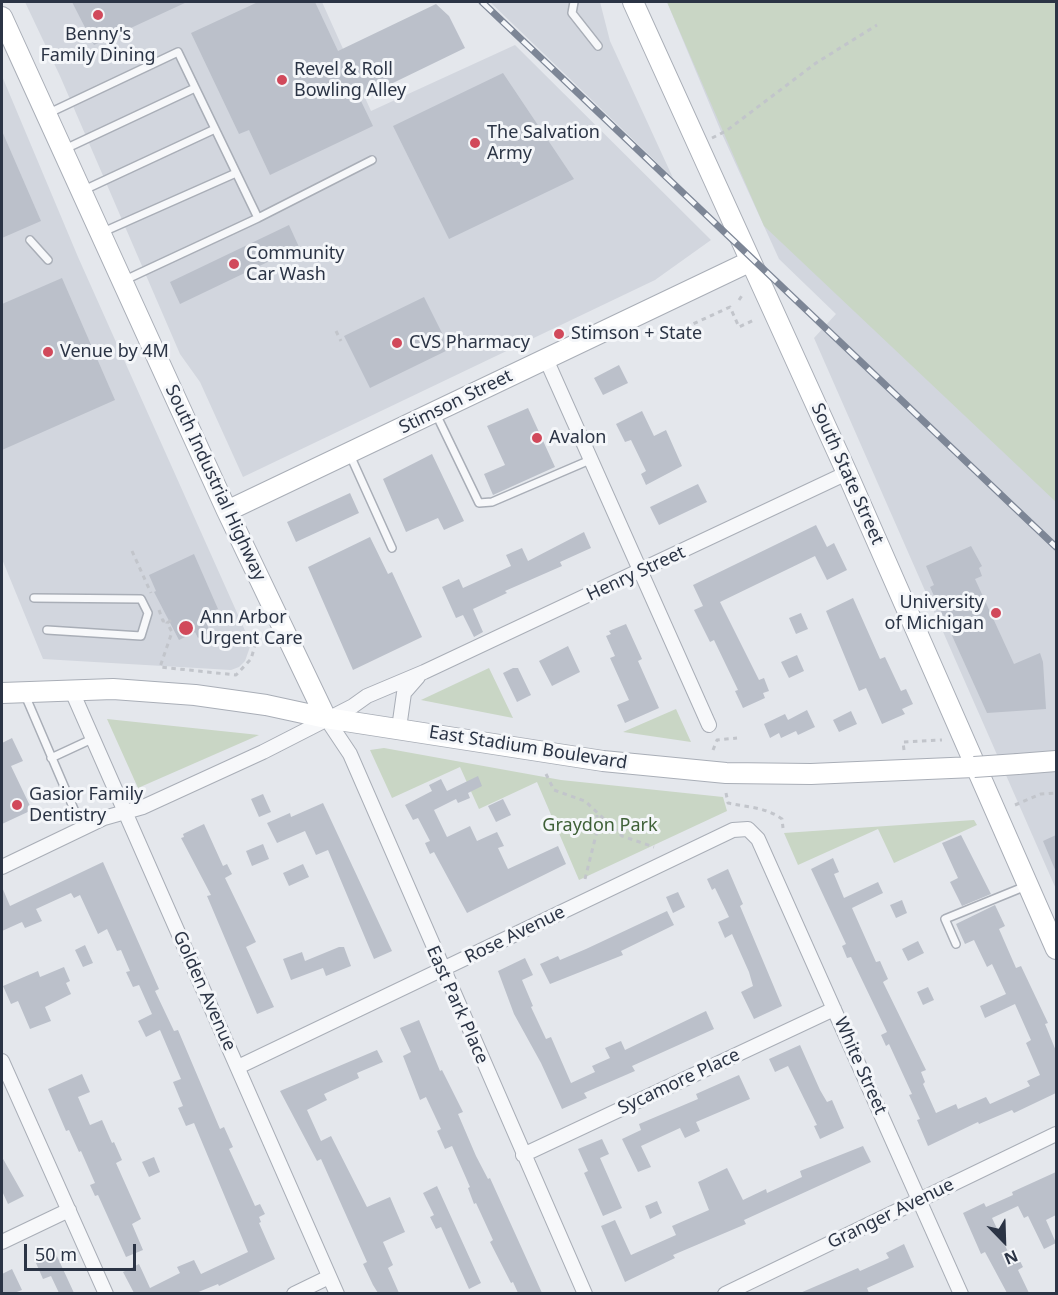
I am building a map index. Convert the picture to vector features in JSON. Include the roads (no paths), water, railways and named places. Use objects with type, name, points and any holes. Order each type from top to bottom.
[{"type":"main road","name":"South State Street","points":[[633,2],[749,262],[847,473],[1056,949]]},
{"type":"main road","name":"South Industrial Highway","points":[[2,17],[227,511],[326,718]]},
{"type":"main road","name":"Stimson Street","points":[[227,511],[749,262]]},
{"type":"main road","name":"East Stadium Boulevard","points":[[2,693],[71,689],[195,695],[603,761],[726,773],[933,770],[1056,761]]},
{"type":"street","points":[[546,359],[709,725]]},
{"type":"street","name":"Henry Street","points":[[2,867],[82,828],[143,807],[263,752],[353,706],[367,696],[424,672],[847,473]]},
{"type":"street","name":"Henry Street","points":[[399,728],[404,693],[424,672]]},
{"type":"street","name":"Golden Avenue","points":[[71,689],[337,1293]]},
{"type":"street","name":"East Park Place","points":[[326,718],[350,754],[442,970],[585,1293]]},
{"type":"street","name":"Rose Avenue","points":[[238,1067],[733,830],[748,829],[758,838]]},
{"type":"street","name":"White Street","points":[[758,838],[961,1293]]},
{"type":"street","name":"Sycamore Place","points":[[524,1155],[834,1009]]},
{"type":"street","points":[[2,1061],[106,1293]]},
{"type":"street","name":"Granger Avenue","points":[[725,1293],[1056,1134]]},
{"type":"street","points":[[2,1242],[69,1210]]},
{"type":"street","points":[[294,1293],[329,1277]]},
{"type":"lane","points":[[574,2],[572,13],[598,46]]},
{"type":"lane","points":[[47,114],[178,52],[258,218]]},
{"type":"lane","points":[[63,150],[195,88]]},
{"type":"lane","points":[[82,191],[215,129]]},
{"type":"lane","points":[[122,281],[258,218],[372,160]]},
{"type":"lane","points":[[101,233],[236,172]]},
{"type":"lane","points":[[30,240],[48,260]]},
{"type":"lane","points":[[435,412],[479,503],[492,502],[590,460]]},
{"type":"lane","points":[[349,453],[392,548]]},
{"type":"lane","points":[[34,598],[141,599],[148,613],[141,636],[47,630]]},
{"type":"lane","points":[[24,692],[82,828]]},
{"type":"lane","points":[[51,758],[92,740]]},
{"type":"lane","points":[[956,944],[945,919],[1028,885]]},
{"type":"railway","points":[[482,2],[1056,547]]},
{"type":"place","name":"Benny's Family Dining","points":[[98,15]]},
{"type":"place","name":"Revel & Roll Bowling Alley","points":[[282,80]]},
{"type":"place","name":"The Salvation Army","points":[[475,143]]},
{"type":"place","name":"Community Car Wash","points":[[234,264]]},
{"type":"place","name":"Stimson + State","points":[[559,334]]},
{"type":"place","name":"CVS Pharmacy","points":[[397,343]]},
{"type":"place","name":"Venue by 4M","points":[[48,352]]},
{"type":"place","name":"Avalon","points":[[537,438]]},
{"type":"place","name":"University of Michigan","points":[[996,613]]},
{"type":"place","name":"Ann Arbor Urgent Care","points":[[186,628]]},
{"type":"place","name":"Gasior Family Dentistry","points":[[17,805]]},
{"type":"park label","name":"Graydon Park","points":[[600,826]]}]
